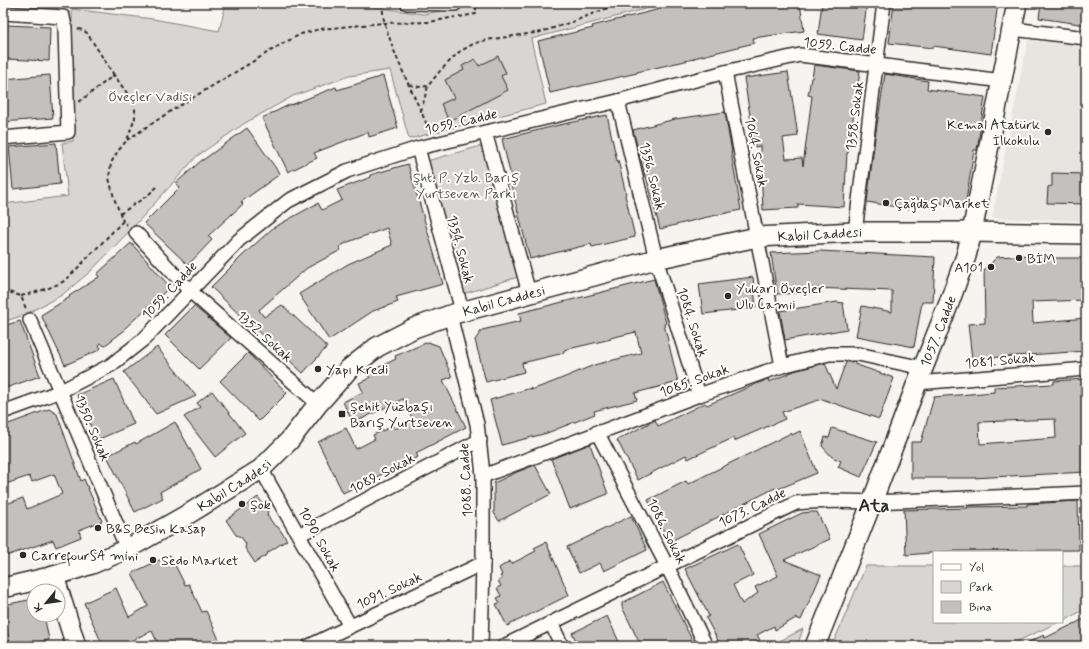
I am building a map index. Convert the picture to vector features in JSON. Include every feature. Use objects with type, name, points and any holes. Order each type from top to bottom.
[{"type":"main road","name":"1057. Cadde","points":[[815,646],[966,256],[1013,29],[1017,3]]},
{"type":"main road","name":"Kabil Caddesi","points":[[3,588],[54,576],[92,564],[126,549],[190,514],[261,469],[289,441],[318,404],[349,369],[377,347],[414,328],[456,313],[656,259],[757,237],[856,232],[1086,234]]},
{"type":"main road","points":[[54,576],[76,646]]},
{"type":"street","points":[[407,3],[455,4]]},
{"type":"street","name":"1358. Sokak","points":[[856,232],[884,3]]},
{"type":"street","points":[[3,13],[64,22],[68,110],[68,132],[3,138]]},
{"type":"street","points":[[1013,29],[1086,38]]},
{"type":"street","name":"1059. Cadde","points":[[3,412],[61,391],[111,364],[144,339],[239,240],[288,201],[347,171],[418,148],[618,101],[725,72],[800,56],[1002,81]]},
{"type":"street","name":"1064. Sokak","points":[[725,72],[782,366]]},
{"type":"street","name":"1356. Sokak","points":[[618,101],[656,259]]},
{"type":"street","points":[[485,132],[529,293]]},
{"type":"street","name":"1354. Sokak","points":[[418,148],[456,313]]},
{"type":"street","name":"1352. Sokak","points":[[136,233],[190,291],[318,404]]},
{"type":"street","name":"1084. Sokak","points":[[656,259],[699,395]]},
{"type":"street","name":"1088. Cadde","points":[[456,313],[480,440],[483,476],[481,646]]},
{"type":"street","name":"1350. Sokak","points":[[30,320],[126,549]]},
{"type":"street","name":"1085. Sokak","points":[[483,476],[699,395],[782,366],[828,354],[858,354],[920,376]]},
{"type":"street","name":"1081. Sokak","points":[[920,376],[1086,369]]},
{"type":"street","name":"1086. Sokak","points":[[597,432],[667,566],[706,646]]},
{"type":"street","name":"1089. Sokak","points":[[299,534],[480,440]]},
{"type":"street","name":"1090. Sokak","points":[[261,469],[350,626]]},
{"type":"street","name":"1073. Cadde","points":[[504,646],[796,503],[816,501],[872,502],[1086,493]]},
{"type":"street","name":"1091. Sokak","points":[[308,646],[483,563]]},
{"type":"street","points":[[551,623],[562,646]]},
{"type":"path","points":[[382,3],[384,23],[402,73],[421,111],[434,144]]},
{"type":"path","points":[[136,233],[123,221],[114,198],[110,178],[111,163],[127,140],[181,105],[301,34],[320,29],[384,23],[430,22],[476,14],[476,4],[488,6],[507,3]]},
{"type":"path","points":[[421,111],[428,86],[440,71],[459,52],[473,44],[486,40],[541,32],[572,22],[620,3]]},
{"type":"path","points":[[64,22],[87,33],[114,76],[132,100],[135,108],[135,118],[127,140]]},
{"type":"path","points":[[68,110],[114,76]]},
{"type":"path","points":[[409,85],[419,87],[428,86]]},
{"type":"path","points":[[120,214],[148,196],[157,187]]},
{"type":"path","points":[[3,290],[21,296],[56,286],[66,280],[123,221]]},
{"type":"path","points":[[21,296],[30,320]]},
{"type":"shaded area","name":"Kemal Atatürk İlkokulu","points":[[1028,40],[1086,46],[1086,221],[992,218]]},
{"type":"green space","name":"Öveçler Vadisi","points":[[226,3],[355,3],[423,14],[471,6],[471,3],[668,3],[531,39],[546,104],[409,139],[390,70],[349,76],[293,96],[245,123],[197,156],[137,223],[91,271],[62,295],[24,315],[3,322],[3,204],[68,196],[62,143],[73,141],[72,9],[153,19],[219,31]]},
{"type":"green space","name":"Şht. P. Yzb. Barış Yurtseven Parkı","points":[[488,144],[521,276],[463,294],[427,161]]},
{"type":"green space","points":[[866,566],[933,566],[933,623],[1057,623],[1007,646],[832,646]]},
{"type":"green space","points":[[1063,566],[1086,566],[1086,609],[1063,620]]},
{"type":"green space","points":[[803,629],[797,646],[770,646]]},
{"type":"building","points":[[684,3],[800,3],[804,31],[753,38],[754,43],[637,73],[550,93],[538,41],[593,28],[592,26]]},
{"type":"building","points":[[822,3],[867,3],[862,40],[818,34]]},
{"type":"building","points":[[894,3],[998,3],[991,54],[933,46],[933,48],[889,43]]},
{"type":"building","points":[[1041,3],[1086,3],[1086,25],[1039,18]]},
{"type":"building","points":[[7,25],[50,27],[49,61],[6,59]]},
{"type":"building","points":[[498,56],[506,73],[501,76],[508,90],[449,121],[441,104],[454,98],[445,80],[464,70],[462,66],[475,59],[479,66]]},
{"type":"building","points":[[814,65],[860,71],[847,153],[844,207],[798,204],[798,208],[763,210],[760,146],[755,147],[744,78],[788,72],[798,136],[783,138],[786,159],[802,158],[803,166],[812,96],[808,95]]},
{"type":"building","points":[[885,74],[928,81],[927,89],[985,97],[977,150],[974,150],[965,207],[911,198],[909,209],[867,202]]},
{"type":"building","points":[[50,75],[53,118],[3,122],[3,79]]},
{"type":"building","points":[[383,76],[398,128],[369,137],[368,132],[314,153],[317,158],[288,172],[262,118],[291,104],[336,87],[337,90]]},
{"type":"building","points":[[725,112],[741,210],[660,229],[633,130],[675,119]]},
{"type":"building","points":[[607,115],[635,237],[592,247],[591,244],[530,259],[510,181],[512,181],[502,139]]},
{"type":"building","points":[[247,128],[280,174],[241,202],[243,204],[208,236],[212,240],[188,265],[144,223],[180,187],[176,183],[202,160]]},
{"type":"building","points":[[56,143],[60,184],[13,189],[9,147]]},
{"type":"building","points":[[408,164],[443,284],[396,297],[398,302],[373,311],[329,340],[299,294],[348,264],[392,245],[387,228],[348,242],[339,247],[341,250],[307,268],[259,310],[264,317],[282,305],[327,347],[303,373],[211,287],[273,228],[318,203],[322,210],[342,200],[337,190],[371,177],[370,175]]},
{"type":"building","points":[[1052,173],[1086,174],[1086,204],[1047,203],[1048,187],[1052,186]]},
{"type":"building","points":[[131,243],[170,287],[124,329],[125,330],[104,346],[101,343],[99,345],[101,348],[97,351],[65,365],[41,315],[99,277],[97,274]]},
{"type":"building","points":[[820,251],[935,257],[933,302],[922,302],[914,347],[856,336],[862,306],[892,312],[892,291],[812,288],[811,293],[777,294],[771,253]]},
{"type":"building","points":[[1030,255],[1030,258],[1086,258],[1086,300],[1032,302],[1033,323],[1086,318],[1086,351],[972,359],[968,324],[985,323],[984,270],[997,257]]},
{"type":"building","name":"Yukarı Öveçler Ulu Camii","points":[[753,277],[756,308],[703,314],[699,284]]},
{"type":"building","points":[[654,279],[666,323],[664,324],[678,382],[635,393],[637,400],[594,411],[595,414],[547,433],[502,445],[490,400],[531,388],[531,390],[594,365],[641,353],[636,332],[564,350],[564,353],[522,363],[524,372],[486,382],[475,340],[482,330],[521,321],[519,313]]},
{"type":"building","points":[[837,302],[843,303],[847,329],[785,340],[780,311]]},
{"type":"building","points":[[194,306],[231,338],[199,369],[165,335]]},
{"type":"building","points":[[20,321],[40,376],[3,389],[3,326]]},
{"type":"building","points":[[428,342],[439,346],[452,377],[443,380],[466,427],[416,453],[418,457],[343,493],[318,442],[346,428],[356,449],[375,439],[373,435],[393,426],[395,429],[413,420],[403,399],[353,423],[343,402],[363,392],[359,383],[370,378],[367,373],[396,359],[395,356]]},
{"type":"building","points":[[157,347],[196,396],[156,414],[124,372]]},
{"type":"building","points":[[248,353],[287,393],[259,421],[220,381]]},
{"type":"building","points":[[846,362],[894,378],[879,419],[822,399],[782,412],[785,419],[734,441],[733,438],[688,459],[686,455],[638,480],[617,440],[655,420],[658,426],[705,403],[707,405],[768,379],[769,382],[794,371],[825,363],[836,389]]},
{"type":"building","points":[[114,379],[134,424],[97,440],[77,395]]},
{"type":"building","points":[[1086,379],[1086,420],[1084,420],[1086,472],[972,478],[911,478],[911,442],[921,442],[934,397],[994,392],[994,387],[1054,384],[1054,381]],"holes":[[[1055,419],[1056,438],[980,444],[979,422]]]},
{"type":"building","points":[[212,391],[245,433],[215,457],[184,417],[200,407],[197,403]]},
{"type":"building","points":[[49,409],[57,414],[81,481],[84,479],[102,521],[79,530],[81,537],[56,547],[53,540],[3,557],[3,505],[23,498],[27,509],[62,494],[54,474],[32,482],[29,476],[3,485],[3,426]]},
{"type":"building","points":[[175,422],[201,469],[160,492],[163,498],[135,512],[107,456],[135,442],[136,444]]},
{"type":"building","points":[[832,428],[877,442],[861,477],[838,467],[841,461],[832,457],[822,446],[825,437],[829,438]]},
{"type":"building","points":[[800,431],[817,473],[776,490],[775,488],[669,542],[648,500],[686,481],[688,484],[791,433],[792,435]]},
{"type":"building","points":[[590,444],[608,494],[570,509],[551,459]]},
{"type":"building","points":[[535,465],[551,494],[499,521],[494,513],[494,483]]},
{"type":"building","points":[[258,497],[268,511],[267,515],[287,540],[255,563],[245,548],[246,544],[241,537],[236,535],[226,520]]},
{"type":"building","points":[[1078,501],[1079,550],[933,551],[933,553],[906,555],[904,510],[1027,506],[1027,504]]},
{"type":"building","points":[[817,512],[830,539],[784,560],[821,575],[801,620],[796,618],[775,630],[774,626],[757,635],[760,640],[749,646],[721,646],[706,618],[709,616],[685,569],[738,544],[753,575],[733,585],[742,604],[758,593],[755,587],[778,576],[759,534],[802,513]]},
{"type":"building","points":[[631,516],[647,550],[604,571],[600,563],[579,573],[567,547]]},
{"type":"building","points":[[546,542],[569,595],[507,626],[496,604],[500,603],[497,598],[501,596],[497,588],[501,586],[498,581],[502,579],[499,568],[510,561],[511,564],[536,551],[534,548]]},
{"type":"building","points":[[170,555],[185,585],[189,584],[202,612],[206,611],[222,646],[159,646],[152,631],[119,646],[103,646],[84,603],[116,588],[129,617],[148,606],[132,573]]},
{"type":"building","points":[[663,582],[695,646],[641,646],[622,607],[622,603]]},
{"type":"building","points":[[26,601],[26,623],[46,623],[49,640],[22,646],[18,646],[17,642],[10,643],[3,605]]},
{"type":"building","points":[[607,616],[621,646],[579,646],[572,633]]},
{"type":"building","points":[[1086,618],[1086,646],[1020,646],[1044,635],[1045,638]]},
{"type":"place","name":"Kemal Atatürk İlkokulu","points":[[1048,132]]},
{"type":"place","name":"Çağdaş Market","points":[[886,203]]},
{"type":"place","name":"BİM","points":[[1019,258]]},
{"type":"place","name":"A101","points":[[991,267]]},
{"type":"place","name":"Yukarı Öveçler Ulu Camii","points":[[728,296]]},
{"type":"place","name":"Yapı Kredi","points":[[318,369]]},
{"type":"place","name":"Şehit Yüzbaşı Barış Yurtseven","points":[[342,414]]},
{"type":"place","name":"Şok","points":[[242,504]]},
{"type":"place","name":"B&S Besin Kasap","points":[[98,528]]},
{"type":"place","name":"CarrefourSA mini","points":[[23,555]]},
{"type":"place","name":"Sedo Market","points":[[153,560]]},
{"type":"district","name":"Ata","points":[[874,505]]}]
